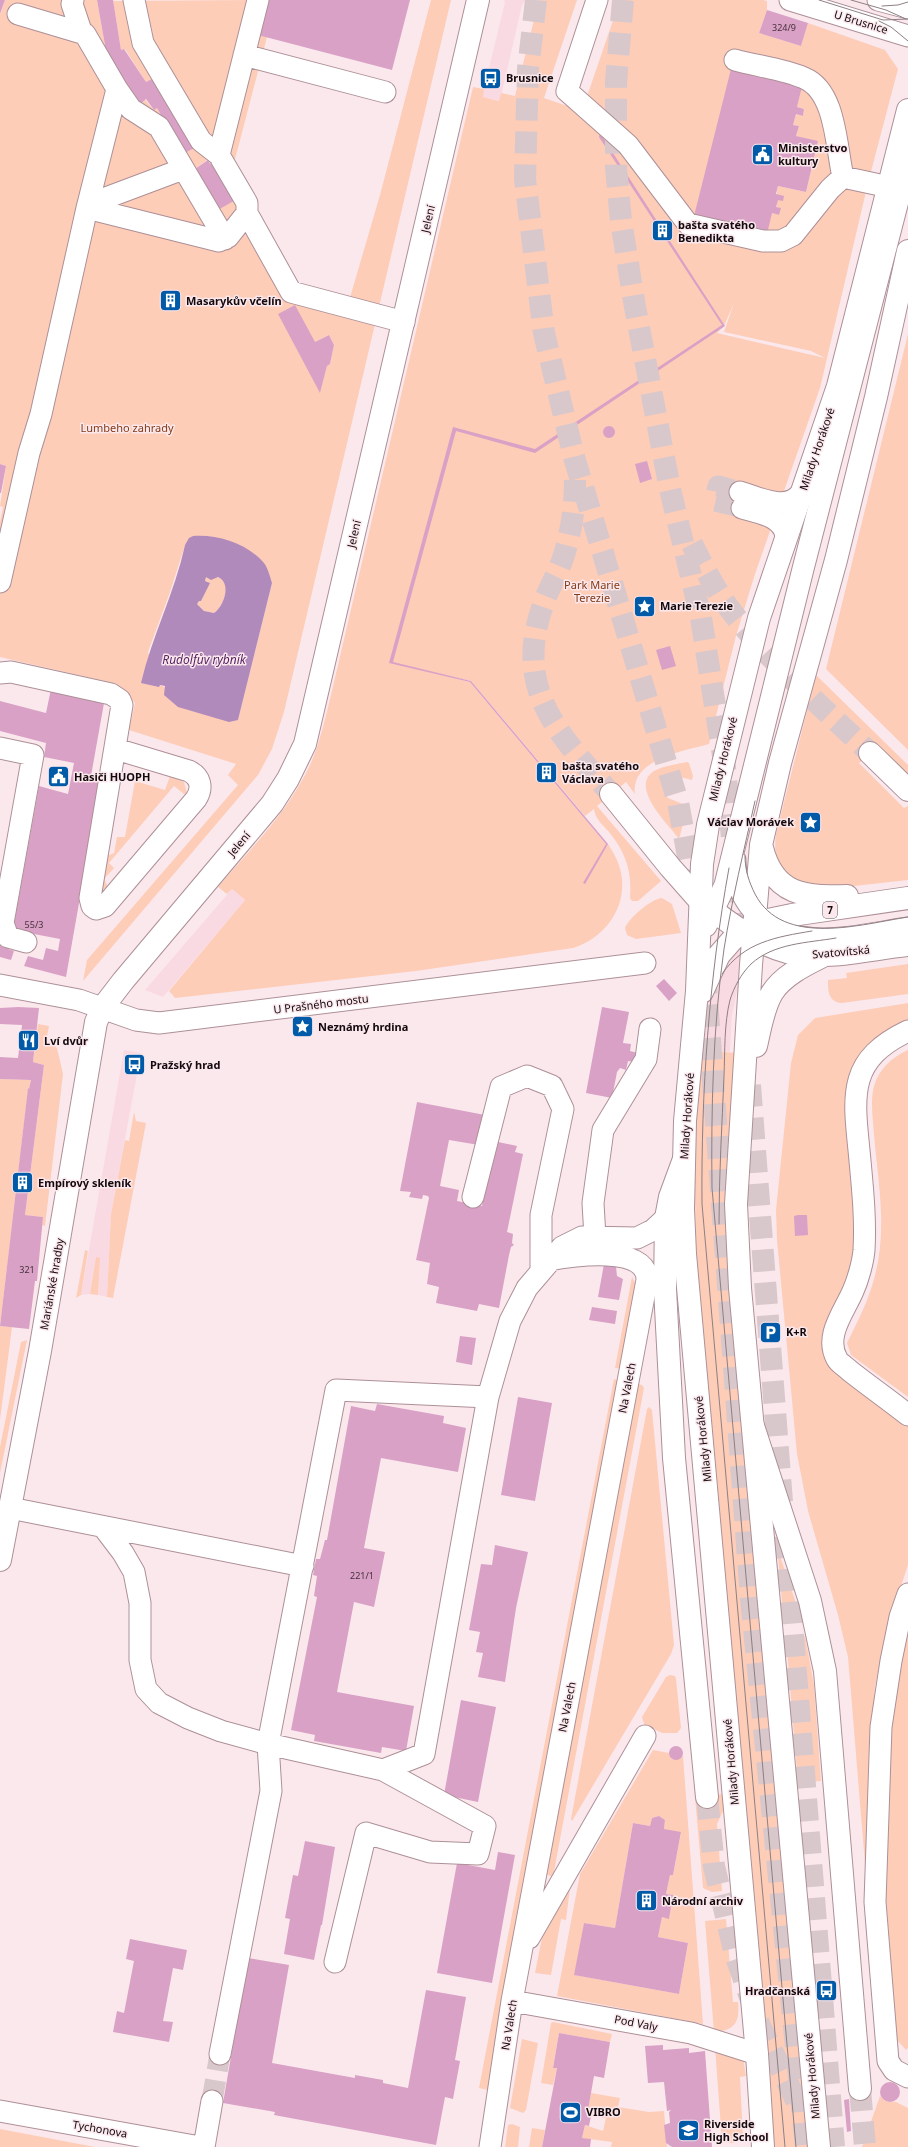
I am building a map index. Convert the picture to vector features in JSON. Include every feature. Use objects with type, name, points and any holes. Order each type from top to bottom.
[{"type":"main road","name":"Jelení","points":[[102,1007],[260,820],[280,792],[300,755],[308,733],[321,681],[478,0]]},
{"type":"main road","name":"Milady Horákové","points":[[763,2147],[757,2054],[685,1254],[685,1121],[695,1016],[699,937],[707,906],[703,855],[714,795],[759,618],[838,386],[908,110]]},
{"type":"main road","name":"Milady Horákové","points":[[819,2147],[753,1426],[737,1242],[736,1204],[754,926],[762,845],[780,763],[836,560],[876,397],[908,251]]},
{"type":"main road","points":[[870,753],[908,790]]},
{"type":"main road","name":"Svatovítská","points":[[611,794],[670,868],[707,906],[754,926],[786,952],[806,955],[826,955],[908,945]]},
{"type":"main road","points":[[762,845],[765,857],[774,875],[779,882],[795,892],[820,897],[908,895]]},
{"type":"main road","name":"7","points":[[754,926],[908,898]]},
{"type":"main road","points":[[695,1016],[701,992],[714,964],[733,939],[754,926]]},
{"type":"main road","points":[[743,1094],[768,1002],[773,991],[797,970],[826,955]]},
{"type":"main road","name":"Mariánské hradby","points":[[0,1560],[6,1516],[48,1309],[92,1038],[102,1007]]},
{"type":"main road","points":[[684,1159],[670,1197],[666,1218],[665,1289],[670,1404],[707,1797]]},
{"type":"main road","points":[[753,1426],[810,1601],[825,1671],[860,2089]]},
{"type":"street","points":[[134,0],[143,43],[201,141],[219,155],[247,202],[247,213],[291,292],[404,322]]},
{"type":"street","points":[[219,155],[258,0]]},
{"type":"street","points":[[597,0],[567,91],[628,145],[688,224],[763,241],[781,241],[793,235],[830,189],[843,177]]},
{"type":"street","name":"U Brusnice","points":[[790,0],[844,8],[908,36]]},
{"type":"street","points":[[878,0],[903,7]]},
{"type":"street","points":[[67,2],[81,31],[88,37],[117,89],[131,109],[159,127],[225,239]]},
{"type":"street","points":[[18,14],[81,31]]},
{"type":"street","points":[[244,55],[385,92]]},
{"type":"street","points":[[735,60],[804,78],[815,84],[825,98],[830,109],[843,177]]},
{"type":"street","points":[[0,582],[29,453],[41,414],[87,208],[117,89]]},
{"type":"street","points":[[707,906],[725,885],[805,561],[908,162]]},
{"type":"street","points":[[87,208],[95,202],[183,169]]},
{"type":"street","points":[[843,177],[889,187]]},
{"type":"street","points":[[762,845],[756,801],[809,581],[908,203]]},
{"type":"street","points":[[87,208],[213,240],[225,239],[247,213]]},
{"type":"street","points":[[786,536],[783,528],[772,517],[738,499],[784,504],[794,501],[802,492]]},
{"type":"street","points":[[0,673],[11,672],[116,696],[122,705],[123,712],[116,748],[90,898],[92,906],[96,909],[105,906],[196,799],[200,789],[197,777],[189,771],[116,748]]},
{"type":"street","points":[[0,748],[33,755],[1,923],[8,937],[26,942]]},
{"type":"street","points":[[738,828],[735,846],[735,871],[754,926],[807,939],[836,938],[908,928]]},
{"type":"street","name":"U Prašného mostu","points":[[0,985],[74,998],[136,1020],[159,1023],[260,1012],[645,963]]},
{"type":"street","points":[[595,1237],[593,1203],[602,1130],[646,1059],[650,1029]]},
{"type":"street","points":[[908,1032],[890,1040],[875,1052],[861,1075],[856,1089],[855,1108],[864,1203],[864,1252],[854,1290],[834,1328],[833,1345],[837,1360],[908,1415]]},
{"type":"street","points":[[473,1197],[500,1087],[527,1076],[552,1086],[563,1109],[541,1215],[545,1265]]},
{"type":"street","points":[[383,1770],[424,1754],[488,1397],[510,1321],[527,1288],[545,1265],[562,1247],[582,1237],[637,1238],[653,1230],[666,1218]]},
{"type":"street","name":"Na Valech","points":[[490,2147],[512,2001],[647,1280],[645,1267],[633,1260],[596,1254],[545,1265]]},
{"type":"street","points":[[220,2054],[271,1791],[268,1744],[336,1390],[488,1397]]},
{"type":"street","points":[[6,1516],[104,1528],[303,1566]]},
{"type":"street","points":[[104,1528],[123,1553],[134,1572],[140,1603],[140,1660],[146,1690],[159,1703],[188,1718],[221,1731],[268,1744],[383,1770],[485,1826],[478,1854],[430,1852],[366,1833],[334,1962]]},
{"type":"street","points":[[908,1594],[900,1617],[891,1661],[881,1727],[876,1902],[888,2060],[894,2070],[908,2077]]},
{"type":"street","points":[[522,1950],[645,1736]]},
{"type":"street","points":[[533,1890],[560,1883]]},
{"type":"street","name":"Pod Valy","points":[[512,2001],[691,2033],[757,2054]]},
{"type":"street","points":[[204,2147],[212,2101]]},
{"type":"street","name":"Tychonova","points":[[0,2111],[200,2147]]},
{"type":"shaded area","points":[[504,0],[526,0],[522,5],[500,101],[482,97],[505,2]]},
{"type":"shaded area","points":[[232,889],[245,900],[163,997],[145,990]]},
{"type":"shaded area","points":[[745,942],[742,981],[737,992],[732,1015],[730,1052],[703,1050],[711,983],[717,971]]},
{"type":"shaded area","points":[[124,1050],[141,1053],[111,1214],[107,1297],[98,1295],[99,1258],[96,1258],[90,1294],[81,1295]]},
{"type":"green space","name":"Lumbeho zahrady","points":[[5,0],[97,0],[105,45],[99,49],[110,58],[153,109],[157,108],[183,154],[195,147],[146,82],[125,49],[121,50],[113,1],[254,0],[246,32],[267,37],[233,167],[298,287],[349,301],[380,195],[431,0],[451,0],[284,712],[272,749],[258,775],[83,981],[87,960],[238,785],[228,775],[236,764],[129,730],[135,703],[117,684],[0,657],[0,522],[3,507],[0,506],[6,466],[0,464],[0,15]],"holes":[[[207,160],[238,198],[218,210],[192,171]],[[166,293],[178,295],[175,310],[163,307]],[[329,335],[334,345],[330,364],[327,366],[320,392],[315,342]],[[193,536],[204,536],[225,540],[272,583],[238,720],[160,685],[148,652],[185,545]]]},
{"type":"green space","name":"Park Marie Terezie","points":[[539,0],[577,0],[544,98],[582,111],[620,0],[763,0],[767,1],[767,10],[759,33],[801,46],[808,23],[885,50],[898,69],[868,183],[820,388],[755,574],[736,636],[709,744],[661,758],[641,772],[636,782],[635,794],[626,782],[597,806],[661,881],[638,901],[632,901],[630,898],[629,871],[624,855],[615,840],[598,819],[594,809],[585,816],[471,681],[414,668],[470,682],[606,844],[591,871],[608,844],[618,862],[622,882],[622,895],[613,918],[596,936],[573,948],[416,971],[175,998],[169,991],[245,900],[232,889],[227,894],[218,887],[280,814],[301,782],[314,757],[331,695],[473,87],[484,89],[483,97],[499,101],[501,93],[515,96]],"holes":[[[731,69],[802,87],[797,107],[804,109],[803,116],[796,114],[793,125],[799,126],[796,136],[818,142],[806,192],[778,186],[776,207],[780,208],[779,215],[772,213]],[[734,303],[724,332],[811,351],[825,358],[717,333],[724,326]]]},
{"type":"green space","points":[[908,334],[908,750],[826,669]]},
{"type":"green space","points":[[206,577],[220,578],[225,582],[226,586],[223,602],[214,613],[204,611],[197,604],[201,601],[209,582],[205,581]]},
{"type":"green space","points":[[816,675],[908,765],[908,775],[878,746],[859,763],[904,808],[908,806],[908,880],[836,888],[805,889],[785,872],[777,860],[775,845],[776,834]]},
{"type":"green space","points":[[687,762],[689,763],[693,776],[692,780],[676,776],[666,785],[666,795],[668,798],[688,806],[679,839],[653,805],[648,796],[646,786],[647,778],[654,771],[666,766]]},
{"type":"green space","points":[[170,776],[184,782],[187,793],[184,794],[174,786],[109,863],[114,868],[104,879],[108,887],[104,890],[101,887],[107,856],[114,853],[117,837],[125,837],[135,781],[165,790]]},
{"type":"green space","points":[[662,898],[672,904],[681,933],[636,939],[627,935],[625,928],[627,924],[652,901]]},
{"type":"green space","points":[[908,964],[908,994],[842,1003],[834,1001],[831,998],[828,988],[828,980],[847,978],[846,973]]},
{"type":"green space","points":[[908,1003],[908,1021],[871,1044],[853,1266],[825,1337],[908,1423],[908,1565],[888,1625],[875,1686],[869,1779],[866,1876],[848,1657],[838,1615],[808,1511],[797,1454],[777,1240],[776,1210],[791,1063],[798,1035],[815,1018]]},
{"type":"green space","points":[[38,1024],[49,1026],[46,1042],[52,1043],[57,1048],[63,1074],[45,1226],[42,1225],[43,1217],[25,1215],[44,1065],[33,1062]]},
{"type":"green space","points":[[700,1050],[737,1053],[779,1819],[789,1950],[808,2147],[773,2147],[718,1490],[696,1252],[694,1140]]},
{"type":"green space","points":[[908,1050],[908,1397],[851,1355],[847,1343],[859,1319],[872,1285],[876,1273],[880,1247],[881,1205],[872,1110],[874,1086],[879,1074],[887,1064]]},
{"type":"green space","points":[[0,1079],[31,1080],[28,1089],[0,1326]]},
{"type":"green space","points":[[134,1112],[136,1121],[146,1123],[113,1298],[107,1297],[111,1214],[125,1140],[129,1141]]},
{"type":"green space","points":[[85,1250],[88,1251],[81,1295],[76,1298]]},
{"type":"green space","points":[[96,1257],[100,1258],[98,1295],[90,1294]]},
{"type":"green space","points":[[632,1277],[637,1286],[623,1369],[615,1368]]},
{"type":"green space","points":[[0,1326],[12,1327],[0,1420]]},
{"type":"green space","points":[[27,1340],[0,1473],[0,1447],[21,1342]]},
{"type":"green space","points":[[614,1379],[621,1381],[488,2090],[479,2088]]},
{"type":"green space","points":[[635,1383],[642,1385],[644,1388],[553,1877],[545,1874]]},
{"type":"green space","points":[[649,1407],[652,1410],[674,1645],[671,1654],[572,1821],[571,1819],[647,1409]]},
{"type":"green space","points":[[778,1556],[780,1556],[799,1612],[783,1613]]},
{"type":"green space","points":[[908,1617],[908,2048],[906,2050],[897,2040],[884,1873],[884,1802],[895,1673]]},
{"type":"green space","points":[[805,1636],[814,1685],[821,1781],[798,1783],[786,1638]]},
{"type":"green space","points":[[670,1675],[675,1676],[676,1679],[681,1728],[677,1733],[662,1733],[644,1724],[642,1717],[666,1677]]},
{"type":"green space","points":[[653,1750],[669,1753],[671,1758],[675,1760],[683,1756],[703,2024],[557,1996],[580,1874]],"holes":[[[659,1816],[665,1820],[664,1829],[681,1833],[673,1875],[670,1875],[666,1894],[673,1895],[669,1918],[662,1917],[658,1937],[688,1943],[679,1994],[575,1975],[584,1923],[615,1928],[633,1823],[650,1826],[652,1818]]]},
{"type":"green space","points":[[722,1794],[725,1807],[717,1824],[722,1891],[712,1892],[703,1888],[695,1797],[703,1798]]},
{"type":"green space","points":[[570,1888],[566,1920],[561,1919],[551,1975],[535,1973],[542,1938]]},
{"type":"green space","points":[[726,1919],[733,2002],[738,2002],[738,2015],[735,2024],[727,2030],[714,2032],[705,1921]]},
{"type":"green space","points":[[553,2022],[612,2034],[610,2042],[559,2033],[553,2067],[557,2068],[553,2085],[541,2083],[551,2023]]},
{"type":"green space","points":[[522,2039],[538,2043],[526,2110],[523,2113],[510,2108]]},
{"type":"green space","points":[[715,2047],[743,2057],[746,2076],[740,2077],[743,2139],[733,2143],[722,2142]]},
{"type":"green space","points":[[591,2093],[620,2098],[618,2107],[649,2112],[664,2111],[667,2147],[611,2147],[612,2142],[582,2138],[585,2125],[603,2131],[606,2118],[587,2116]]},
{"type":"green space","points":[[880,2096],[885,2101],[896,2102],[908,2108],[908,2147],[862,2147]]},
{"type":"green space","points":[[512,2124],[520,2127],[518,2147],[505,2147],[508,2125]]},
{"type":"green space","points":[[532,2128],[545,2130],[542,2147],[529,2147]]},
{"type":"green space","points":[[0,2129],[95,2147],[0,2147]]},
{"type":"water","name":"Rudolfův rybník","points":[[193,536],[212,537],[232,542],[250,550],[264,563],[272,583],[238,720],[229,722],[178,707],[164,695],[165,686],[160,685],[159,687],[141,683],[151,648],[181,562],[185,545],[189,538]],"holes":[[[206,577],[211,580],[218,577],[225,584],[226,589],[221,605],[214,613],[204,611],[197,604],[201,601],[210,583],[205,581]]]},
{"type":"building","points":[[0,0],[5,0],[0,14]]},
{"type":"building","points":[[97,0],[113,0],[121,50],[124,49],[146,82],[156,77],[196,147],[183,154],[157,108],[154,110],[146,99],[140,104],[110,58],[98,49],[105,45]]},
{"type":"building","points":[[263,0],[410,0],[392,70],[254,34]]},
{"type":"building","points":[[767,10],[808,23],[801,46],[759,33]]},
{"type":"building","name":"Ministerstvo kultury","points":[[731,69],[802,87],[797,107],[804,109],[803,116],[796,114],[793,125],[799,126],[796,136],[818,141],[806,192],[778,186],[776,194],[784,196],[783,201],[778,200],[776,207],[781,208],[779,215],[772,213],[767,234],[694,216]]},
{"type":"building","points":[[600,133],[725,326],[535,453],[456,431],[393,662],[471,681],[608,844],[585,884],[583,883],[606,844],[470,682],[389,663],[453,427],[535,449],[722,325],[599,137]]},
{"type":"building","points":[[208,160],[210,164],[216,162],[239,198],[218,210],[192,171]]},
{"type":"building","name":"Masarykův včelín","points":[[166,293],[178,295],[175,310],[163,307]]},
{"type":"building","points":[[295,305],[315,342],[329,335],[334,345],[330,364],[327,366],[320,393],[278,314]]},
{"type":"building","points":[[607,426],[611,426],[615,432],[611,438],[607,438],[603,434],[603,430]]},
{"type":"building","points":[[647,461],[652,479],[640,483],[635,464]]},
{"type":"building","points":[[0,464],[6,466],[1,493],[0,493]]},
{"type":"building","points":[[670,646],[676,666],[662,670],[656,650]]},
{"type":"building","points":[[51,689],[104,703],[91,776],[101,778],[66,977],[24,966],[28,956],[43,960],[46,948],[58,951],[60,939],[13,930],[39,786],[68,794],[74,763],[44,757],[46,743],[0,731],[0,701],[46,713]]},
{"type":"building","points":[[0,939],[10,942],[8,949],[14,951],[11,960],[0,957]]},
{"type":"building","points":[[664,979],[677,993],[669,1001],[656,986]]},
{"type":"building","points":[[602,1007],[629,1012],[623,1043],[631,1044],[630,1051],[638,1053],[636,1062],[628,1061],[626,1070],[620,1068],[617,1072],[612,1098],[586,1093]]},
{"type":"building","name":"Empírový skleník","points":[[0,1008],[39,1008],[33,1062],[44,1065],[25,1215],[43,1217],[37,1281],[35,1281],[29,1329],[0,1326],[28,1088],[29,1089],[31,1080],[0,1079],[0,1057],[18,1058],[22,1025],[0,1024]]},
{"type":"building","points":[[417,1102],[485,1115],[479,1145],[449,1140],[440,1186],[459,1190],[457,1201],[482,1206],[487,1179],[489,1147],[497,1148],[498,1142],[517,1146],[515,1152],[523,1154],[507,1232],[513,1234],[512,1243],[514,1245],[511,1247],[509,1255],[499,1308],[479,1304],[477,1311],[436,1303],[439,1287],[427,1284],[430,1263],[416,1260],[429,1198],[428,1196],[423,1195],[422,1199],[409,1197],[411,1192],[400,1191]]},
{"type":"building","points":[[807,1215],[808,1235],[795,1236],[794,1216]]},
{"type":"building","points":[[604,1264],[616,1267],[617,1276],[623,1279],[619,1300],[598,1297]]},
{"type":"building","points":[[592,1307],[617,1311],[615,1324],[589,1320]]},
{"type":"building","points":[[460,1336],[476,1338],[472,1365],[456,1362]]},
{"type":"building","points":[[518,1397],[552,1403],[535,1501],[501,1495]]},
{"type":"building","points":[[377,1404],[444,1416],[443,1423],[466,1428],[458,1472],[381,1458],[364,1548],[385,1552],[374,1607],[354,1602],[337,1692],[414,1706],[406,1751],[382,1747],[381,1753],[314,1741],[315,1735],[291,1730],[317,1597],[314,1596],[317,1576],[313,1575],[316,1559],[320,1559],[325,1540],[327,1540],[351,1406],[375,1411]]},
{"type":"building","points":[[495,1545],[528,1552],[516,1608],[505,1682],[478,1677],[483,1653],[476,1652],[480,1632],[469,1630],[481,1564],[492,1565]]},
{"type":"building","points":[[461,1700],[496,1707],[478,1802],[444,1795]]},
{"type":"building","points":[[673,1746],[679,1746],[683,1750],[683,1756],[679,1760],[673,1760],[669,1756],[669,1750]]},
{"type":"building","name":"Národní archiv","points":[[659,1816],[665,1820],[664,1829],[681,1832],[673,1875],[670,1875],[666,1894],[673,1895],[669,1919],[662,1917],[658,1937],[688,1943],[679,1994],[574,1975],[584,1923],[615,1928],[633,1823],[650,1826],[652,1818]]},
{"type":"building","points":[[305,1841],[335,1847],[322,1925],[314,1960],[284,1954],[290,1919],[285,1918],[293,1875],[298,1876]]},
{"type":"building","points":[[498,1852],[515,1855],[492,1983],[437,1973],[457,1863],[495,1870]]},
{"type":"building","points":[[130,1939],[187,1950],[183,1970],[173,1968],[163,2021],[173,2022],[169,2042],[113,2032],[117,2011],[124,2013],[134,1961],[126,1959]]},
{"type":"building","points":[[248,1958],[289,1965],[272,2063],[355,2078],[355,2075],[383,2080],[383,2083],[408,2088],[426,1990],[466,1997],[455,2060],[460,2061],[453,2099],[445,2097],[436,2145],[274,2115],[275,2112],[223,2103]]},
{"type":"building","points":[[559,2033],[610,2042],[604,2078],[594,2076],[587,2116],[591,2116],[589,2126],[585,2125],[582,2138],[591,2139],[590,2147],[542,2147],[557,2068],[553,2068]]},
{"type":"building","points":[[663,2045],[663,2050],[689,2048],[689,2053],[705,2051],[712,2147],[672,2147],[666,2143],[664,2125],[670,2123],[669,2112],[671,2110],[667,2111],[664,2082],[648,2083],[645,2046]]},
{"type":"building","points":[[890,2082],[897,2085],[900,2092],[897,2099],[890,2102],[883,2099],[880,2092],[883,2085]]},
{"type":"building","points":[[849,2099],[851,2131],[847,2132],[844,2100]]},
{"type":"tunnel","points":[[536,0],[528,69],[525,179],[544,333],[574,457],[678,802],[696,900]]},
{"type":"tunnel","points":[[623,0],[616,82],[616,167],[621,221],[635,307],[670,489],[701,618],[725,768],[733,848]]},
{"type":"tunnel","points":[[575,480],[573,511],[568,541],[560,566],[544,602],[536,633],[534,660],[537,685],[546,708],[558,729],[611,794]]},
{"type":"tunnel","points":[[736,506],[715,501],[718,486],[740,492]]},
{"type":"tunnel","points":[[692,544],[721,596],[763,650],[870,753]]},
{"type":"tunnel","points":[[737,880],[742,947]]},
{"type":"tunnel","points":[[705,972],[751,1599],[806,2147]]},
{"type":"tunnel","points":[[750,1085],[782,1502]]},
{"type":"tunnel","points":[[785,1536],[834,2147]]},
{"type":"tunnel","points":[[707,1797],[714,1866],[735,1954],[760,2026],[797,2102]]},
{"type":"tunnel","points":[[212,2101],[220,2054]]},
{"type":"tunnel","points":[[860,2089],[865,2147]]},
{"type":"tram line","points":[[819,0],[883,20],[908,19]]},
{"type":"tram line","points":[[851,0],[886,10],[906,19]]},
{"type":"tram line","points":[[882,6],[898,5],[908,2]]},
{"type":"tram line","points":[[879,21],[891,27],[908,41]]},
{"type":"tram line","points":[[755,801],[738,875],[720,978],[715,1038],[712,1188],[796,2147]]},
{"type":"tram line","points":[[745,856],[748,876],[755,894],[768,911],[784,921],[804,927],[825,928],[847,927],[908,917]]},
{"type":"tram line","points":[[729,868],[711,993],[703,1120],[702,1204],[785,2147]]},
{"type":"tram line","points":[[722,974],[731,963],[751,948],[774,939],[812,931]]},
{"type":"tram line","points":[[719,1224],[725,1038],[728,1009],[734,990],[747,968],[760,957],[791,945],[836,938]]},
{"type":"place","name":"Brusnice","points":[[491,78]]},
{"type":"place","name":"Ministerstvo kultury","points":[[762,154]]},
{"type":"place","name":"bašta svatého Benedikta","points":[[662,231]]},
{"type":"place","name":"Masarykův včelín","points":[[170,301]]},
{"type":"place","name":"Marie Terezie","points":[[645,606]]},
{"type":"place","name":"bašta svatého Václava","points":[[546,772]]},
{"type":"place","name":"Hasiči HUOPH","points":[[58,777]]},
{"type":"place","name":"Václav Morávek","points":[[810,822]]},
{"type":"place","name":"Neznámý hrdina","points":[[303,1027]]},
{"type":"place","name":"Lví dvůr","points":[[28,1041]]},
{"type":"place","name":"Pražský hrad","points":[[134,1065]]},
{"type":"place","name":"Empírový skleník","points":[[23,1183]]},
{"type":"place","name":"K+R","points":[[771,1332]]},
{"type":"place","name":"Národní archiv","points":[[646,1901]]},
{"type":"place","name":"Hradčanská","points":[[826,1991]]},
{"type":"place","name":"VIBRO","points":[[570,2112]]},
{"type":"place","name":"Riverside High School","points":[[689,2130]]}]
